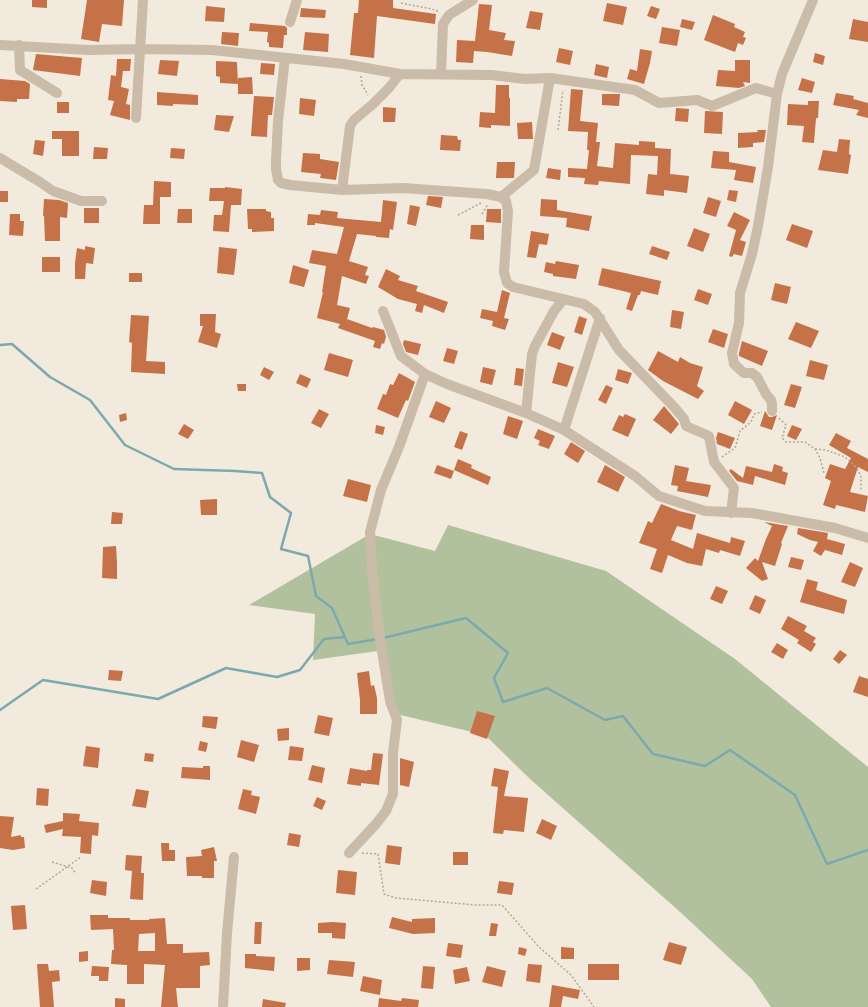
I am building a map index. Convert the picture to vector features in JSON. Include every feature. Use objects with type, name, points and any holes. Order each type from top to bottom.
[{"type":"street","points":[[136,118],[143,0]]},
{"type":"street","points":[[290,22],[297,0]]},
{"type":"street","points":[[441,74],[443,24],[449,15],[473,0]]},
{"type":"street","points":[[772,411],[771,400],[757,377],[752,373],[744,373],[734,364],[732,353],[740,323],[740,293],[752,254],[758,226],[777,94],[782,74],[813,0]]},
{"type":"street","points":[[0,45],[89,50],[212,50],[344,64],[400,74],[491,75],[525,79],[550,78],[635,90],[658,103],[697,100],[712,106],[756,88],[777,94]]},
{"type":"street","points":[[19,45],[20,70],[57,93]]},
{"type":"street","points":[[285,58],[278,121],[276,161],[278,180],[281,183],[290,185],[342,190],[403,188],[487,194],[501,197],[506,201],[508,211],[504,272],[507,283],[513,287],[584,304],[595,312],[619,350],[649,383],[674,407],[684,419],[686,426],[709,436],[714,462],[734,488],[732,513]]},
{"type":"street","points":[[342,190],[350,126],[354,120],[388,89],[400,74]]},
{"type":"street","points":[[501,197],[534,170],[550,78]]},
{"type":"street","points":[[0,158],[53,191],[81,201],[102,201]]},
{"type":"street","points":[[526,413],[533,350],[554,311],[564,299]]},
{"type":"street","points":[[383,311],[401,356],[425,374],[447,384],[526,413],[564,430],[635,476],[659,496],[705,511],[752,513],[835,528],[868,538]]},
{"type":"street","points":[[564,430],[600,318]]},
{"type":"street","points":[[349,853],[386,811],[393,794],[393,753],[397,720],[390,701],[380,639],[372,569],[370,532],[381,490],[399,447],[425,374]]},
{"type":"street","points":[[223,1007],[227,933],[234,857]]},
{"type":"path","points":[[401,3],[432,9],[449,15]]},
{"type":"path","points":[[360,73],[362,85],[373,104]]},
{"type":"path","points":[[558,130],[565,80]]},
{"type":"path","points":[[458,215],[484,202]]},
{"type":"path","points":[[714,462],[734,448],[740,431],[751,422],[756,412],[772,411],[786,425],[782,438],[786,442],[805,442],[815,449],[820,458],[824,473]]},
{"type":"path","points":[[815,449],[826,450],[845,457],[856,467],[861,476],[861,490]]},
{"type":"path","points":[[349,853],[378,854],[384,894],[396,898],[476,905],[502,905],[539,947],[571,975],[594,1007]]},
{"type":"path","points":[[36,889],[81,857]]},
{"type":"path","points":[[52,862],[63,864],[72,868],[76,874]]},
{"type":"green space","points":[[448,525],[606,571],[735,659],[868,767],[868,1007],[771,1007],[752,979],[679,911],[530,779],[485,735],[396,714],[385,650],[313,660],[315,614],[249,605],[370,534],[435,551]]},
{"type":"building","points":[[32,0],[47,0],[47,8],[32,7]]},
{"type":"building","points":[[87,0],[124,0],[122,26],[102,24],[99,42],[81,39]]},
{"type":"building","points":[[359,0],[393,0],[393,8],[436,14],[435,24],[377,16],[374,58],[350,55],[354,13],[358,13]]},
{"type":"building","points":[[607,3],[627,7],[623,25],[603,21]]},
{"type":"building","points":[[479,4],[492,5],[489,30],[506,33],[504,40],[515,41],[512,56],[474,51],[473,63],[456,62],[457,40],[475,41]]},
{"type":"building","points":[[206,6],[225,8],[224,22],[205,21]]},
{"type":"building","points":[[651,6],[660,9],[656,19],[647,16]]},
{"type":"building","points":[[301,8],[326,10],[325,18],[300,17]]},
{"type":"building","points":[[530,11],[543,13],[540,30],[526,28]]},
{"type":"building","points":[[713,15],[735,24],[734,27],[745,32],[743,37],[746,38],[743,45],[738,43],[735,52],[704,40]]},
{"type":"building","points":[[682,19],[695,22],[692,30],[680,27]]},
{"type":"building","points":[[853,19],[868,22],[868,42],[849,39]]},
{"type":"building","points":[[250,23],[285,26],[287,28],[287,35],[284,35],[283,48],[269,47],[269,43],[267,42],[268,32],[249,31]]},
{"type":"building","points":[[662,27],[680,30],[677,46],[659,43]]},
{"type":"building","points":[[222,32],[239,33],[238,46],[221,44]]},
{"type":"building","points":[[305,32],[329,34],[328,52],[303,50]]},
{"type":"building","points":[[559,48],[573,51],[570,65],[556,62]]},
{"type":"building","points":[[640,49],[652,51],[644,84],[627,79],[630,69],[637,71]]},
{"type":"building","points":[[815,53],[825,56],[823,65],[813,62]]},
{"type":"building","points":[[36,54],[82,58],[80,76],[33,70]]},
{"type":"building","points":[[117,59],[131,59],[130,71],[123,71],[121,87],[129,89],[126,104],[130,105],[130,120],[110,115],[114,101],[108,100],[111,75],[116,76]]},
{"type":"building","points":[[160,60],[179,61],[177,76],[158,74]]},
{"type":"building","points":[[735,60],[750,60],[750,83],[743,82],[745,86],[739,88],[716,86],[718,70],[735,71]]},
{"type":"building","points":[[216,61],[237,62],[238,84],[220,83],[220,77],[216,76]]},
{"type":"building","points":[[261,63],[275,64],[274,75],[260,74]]},
{"type":"building","points":[[596,64],[609,67],[607,78],[594,75]]},
{"type":"building","points":[[252,77],[253,94],[238,94],[238,78]]},
{"type":"building","points":[[802,78],[815,82],[812,93],[798,90]]},
{"type":"building","points":[[0,79],[25,81],[30,84],[29,99],[17,99],[17,102],[0,101]]},
{"type":"building","points":[[496,85],[509,85],[510,126],[491,125],[491,128],[479,127],[480,112],[495,113]]},
{"type":"building","points":[[571,89],[583,90],[580,121],[598,123],[596,142],[600,142],[597,166],[613,168],[615,143],[639,145],[639,141],[655,142],[655,148],[671,149],[670,174],[689,176],[687,193],[664,190],[664,196],[646,194],[648,174],[657,175],[658,156],[631,155],[630,184],[599,181],[598,185],[584,184],[585,178],[568,177],[568,168],[587,169],[589,150],[587,150],[588,132],[568,131]]},
{"type":"building","points":[[157,92],[198,95],[198,105],[157,105]]},
{"type":"building","points":[[836,93],[854,96],[853,99],[868,103],[868,118],[856,115],[859,110],[833,105]]},
{"type":"building","points":[[602,94],[620,94],[619,106],[602,105]]},
{"type":"building","points":[[254,96],[274,97],[272,115],[268,115],[267,137],[251,136]]},
{"type":"building","points":[[300,98],[316,100],[314,116],[299,114]]},
{"type":"building","points":[[808,101],[819,101],[814,143],[802,142],[804,126],[787,125],[788,104],[808,105]]},
{"type":"building","points":[[57,102],[69,102],[69,113],[57,113]]},
{"type":"building","points":[[383,107],[396,108],[395,122],[383,122]]},
{"type":"building","points":[[676,108],[689,109],[688,122],[675,121]]},
{"type":"building","points":[[705,111],[723,112],[722,134],[704,133]]},
{"type":"building","points":[[216,115],[234,116],[229,132],[214,130]]},
{"type":"building","points":[[532,122],[533,139],[518,139],[517,123]]},
{"type":"building","points":[[757,130],[766,130],[764,142],[753,143],[753,147],[738,148],[738,133],[758,132]]},
{"type":"building","points":[[52,131],[79,131],[79,156],[62,156],[62,139],[52,139]]},
{"type":"building","points":[[441,135],[457,136],[458,140],[461,140],[460,151],[440,150]]},
{"type":"building","points":[[839,139],[850,140],[849,154],[851,155],[848,174],[818,170],[823,150],[837,152]]},
{"type":"building","points":[[35,140],[45,141],[43,156],[33,154]]},
{"type":"building","points":[[94,147],[108,148],[107,159],[93,159]]},
{"type":"building","points":[[171,148],[185,149],[184,159],[170,158]]},
{"type":"building","points":[[713,151],[729,152],[729,162],[756,167],[753,183],[734,180],[736,170],[711,168]]},
{"type":"building","points":[[303,153],[320,154],[320,159],[339,162],[336,180],[320,178],[321,174],[301,172]]},
{"type":"building","points":[[497,162],[515,162],[514,178],[496,178]]},
{"type":"building","points":[[548,168],[561,170],[560,180],[546,178]]},
{"type":"building","points":[[154,181],[171,182],[171,197],[160,197],[160,224],[143,224],[144,205],[153,205]]},
{"type":"building","points":[[225,187],[242,189],[241,205],[231,205],[229,232],[213,231],[214,215],[222,215],[224,201],[209,201],[210,188]]},
{"type":"building","points":[[729,190],[738,191],[736,202],[727,200]]},
{"type":"building","points":[[0,191],[8,191],[8,202],[0,202]]},
{"type":"building","points":[[428,196],[443,197],[441,208],[426,205]]},
{"type":"building","points":[[708,197],[721,201],[716,217],[703,213]]},
{"type":"building","points":[[44,199],[59,200],[68,203],[67,218],[60,217],[60,241],[45,241],[43,216]]},
{"type":"building","points":[[541,199],[557,200],[557,210],[592,216],[589,231],[566,227],[567,218],[540,216]]},
{"type":"building","points":[[383,200],[397,202],[393,230],[390,229],[389,238],[357,234],[349,261],[368,267],[365,275],[369,276],[366,284],[342,276],[337,305],[350,308],[347,319],[372,328],[384,330],[386,337],[384,344],[382,343],[380,349],[373,347],[375,341],[338,328],[340,324],[317,318],[323,292],[326,266],[309,263],[312,250],[337,254],[344,227],[315,223],[315,225],[307,225],[308,214],[320,215],[321,210],[338,212],[337,218],[381,222]]},
{"type":"building","points":[[410,205],[420,207],[416,226],[407,224]]},
{"type":"building","points":[[84,208],[99,208],[99,223],[84,223]]},
{"type":"building","points":[[178,209],[192,209],[192,223],[177,223]]},
{"type":"building","points":[[247,209],[266,209],[266,211],[271,212],[271,218],[274,218],[274,231],[252,232],[252,229],[248,229]]},
{"type":"building","points":[[487,209],[501,209],[501,223],[486,222]]},
{"type":"building","points":[[734,212],[750,220],[740,240],[746,242],[742,256],[734,254],[732,257],[729,256],[736,230],[727,226]]},
{"type":"building","points":[[10,214],[20,214],[20,221],[24,221],[23,236],[9,235]]},
{"type":"building","points":[[792,224],[813,231],[807,248],[786,240]]},
{"type":"building","points":[[471,225],[484,225],[484,240],[470,239]]},
{"type":"building","points":[[694,228],[710,234],[703,252],[687,246]]},
{"type":"building","points":[[531,231],[549,234],[547,245],[539,244],[536,258],[527,257]]},
{"type":"building","points":[[85,246],[95,248],[93,264],[86,263],[85,279],[75,279],[77,248],[85,250]]},
{"type":"building","points":[[652,246],[670,252],[667,260],[649,254]]},
{"type":"building","points":[[219,247],[237,249],[234,275],[217,273]]},
{"type":"building","points":[[42,257],[60,257],[60,272],[42,272]]},
{"type":"building","points":[[556,261],[579,265],[576,279],[553,276],[553,274],[544,272],[546,262],[555,264]]},
{"type":"building","points":[[293,265],[309,270],[304,287],[289,283]]},
{"type":"building","points":[[602,268],[661,281],[658,295],[641,291],[632,311],[626,309],[631,293],[598,285]]},
{"type":"building","points":[[386,269],[400,276],[398,280],[418,286],[416,291],[448,302],[444,313],[424,305],[422,313],[415,311],[417,304],[398,299],[378,287]]},
{"type":"building","points":[[129,273],[142,273],[142,282],[129,282]]},
{"type":"building","points":[[775,283],[791,287],[787,304],[771,300]]},
{"type":"building","points":[[698,289],[712,294],[708,305],[694,300]]},
{"type":"building","points":[[502,290],[510,293],[504,318],[509,319],[505,330],[492,326],[493,321],[480,318],[482,309],[497,312]]},
{"type":"building","points":[[672,310],[684,312],[681,329],[670,327]]},
{"type":"building","points":[[200,314],[216,314],[215,332],[221,334],[217,348],[198,342],[203,326],[200,326]]},
{"type":"building","points":[[131,315],[149,316],[146,361],[165,362],[165,374],[131,372],[132,343],[129,342]]},
{"type":"building","points":[[579,316],[587,319],[582,335],[574,332]]},
{"type":"building","points":[[796,322],[819,331],[811,348],[788,339]]},
{"type":"building","points":[[713,329],[728,334],[724,348],[708,342]]},
{"type":"building","points":[[552,332],[565,337],[560,350],[547,345]]},
{"type":"building","points":[[404,340],[421,344],[418,355],[406,352],[403,344]]},
{"type":"building","points":[[742,341],[768,351],[762,366],[739,356]]},
{"type":"building","points":[[447,348],[458,351],[454,364],[443,361]]},
{"type":"building","points":[[658,351],[678,362],[680,357],[690,363],[703,367],[697,386],[704,391],[698,399],[663,381],[648,370]]},
{"type":"building","points":[[329,353],[353,360],[348,377],[324,370]]},
{"type":"building","points":[[810,360],[828,365],[824,380],[806,376]]},
{"type":"building","points":[[558,362],[574,367],[567,387],[552,383]]},
{"type":"building","points":[[264,367],[274,372],[269,380],[260,375]]},
{"type":"building","points":[[483,367],[496,370],[492,385],[480,382]]},
{"type":"building","points":[[516,368],[524,369],[522,386],[514,385]]},
{"type":"building","points":[[618,369],[632,373],[628,384],[615,380]]},
{"type":"building","points":[[399,373],[415,382],[408,401],[406,400],[398,418],[377,409],[383,394],[386,395],[390,384],[393,385]]},
{"type":"building","points":[[300,374],[311,379],[307,388],[296,383]]},
{"type":"building","points":[[237,384],[246,384],[246,391],[238,391]]},
{"type":"building","points":[[791,384],[802,387],[795,408],[784,405]]},
{"type":"building","points":[[606,385],[613,388],[606,404],[598,400]]},
{"type":"building","points":[[436,401],[451,408],[444,423],[429,417]]},
{"type":"building","points":[[735,401],[752,410],[744,424],[728,415]]},
{"type":"building","points":[[664,406],[679,424],[671,434],[653,420]]},
{"type":"building","points":[[319,409],[329,414],[321,428],[311,423]]},
{"type":"building","points":[[765,411],[769,417],[777,415],[772,430],[760,426]]},
{"type":"building","points":[[126,413],[127,420],[120,422],[119,415]]},
{"type":"building","points":[[625,414],[636,419],[628,437],[612,430],[619,415],[623,417]]},
{"type":"building","points":[[508,416],[523,421],[517,439],[503,434]]},
{"type":"building","points":[[184,424],[194,430],[188,439],[178,434]]},
{"type":"building","points":[[376,425],[385,427],[383,435],[375,433]]},
{"type":"building","points":[[792,425],[802,429],[796,440],[787,436]]},
{"type":"building","points":[[538,429],[555,436],[549,449],[538,445],[540,441],[534,438]]},
{"type":"building","points":[[460,431],[468,434],[462,450],[454,447]]},
{"type":"building","points":[[718,432],[735,438],[730,449],[717,444],[716,438]]},
{"type":"building","points":[[836,433],[851,441],[847,448],[868,459],[868,472],[858,467],[850,492],[868,496],[865,512],[836,505],[835,509],[823,505],[831,481],[825,478],[830,464],[845,469],[851,458],[829,445]]},
{"type":"building","points":[[571,442],[585,451],[578,463],[564,454]]},
{"type":"building","points":[[458,459],[472,465],[471,468],[491,477],[488,485],[454,470]]},
{"type":"building","points":[[774,464],[783,467],[782,471],[788,473],[785,485],[755,476],[753,485],[737,481],[729,471],[731,469],[743,478],[746,466],[772,472]]},
{"type":"building","points":[[437,465],[454,471],[451,479],[434,473]]},
{"type":"building","points":[[605,465],[625,477],[618,492],[597,482]]},
{"type":"building","points":[[675,465],[689,468],[686,481],[711,485],[708,497],[677,491],[678,486],[671,485]]},
{"type":"building","points":[[348,479],[371,485],[367,502],[343,496]]},
{"type":"building","points":[[217,499],[217,515],[201,515],[200,500]]},
{"type":"building","points":[[661,504],[679,511],[696,515],[692,530],[677,526],[671,540],[693,549],[697,533],[730,543],[731,537],[745,541],[740,556],[720,550],[719,553],[706,549],[702,566],[687,563],[668,555],[662,573],[650,569],[657,549],[639,543],[648,521],[652,523]]},
{"type":"building","points":[[112,512],[123,513],[122,524],[111,524]]},
{"type":"building","points":[[764,522],[788,526],[781,543],[782,544],[775,566],[762,562],[768,579],[762,581],[746,568],[755,558],[758,561],[772,526]]},
{"type":"building","points":[[798,528],[828,533],[827,539],[845,544],[842,555],[825,550],[821,556],[813,551],[818,542],[797,534]]},
{"type":"building","points":[[116,546],[117,579],[102,578],[103,547]]},
{"type":"building","points":[[791,557],[804,560],[801,570],[788,567]]},
{"type":"building","points":[[850,562],[863,568],[855,587],[841,582]]},
{"type":"building","points":[[807,579],[818,582],[816,590],[847,600],[844,614],[800,602]]},
{"type":"building","points":[[716,586],[728,591],[722,604],[710,599]]},
{"type":"building","points":[[755,595],[766,600],[760,614],[749,609]]},
{"type":"building","points":[[788,616],[807,626],[804,631],[816,638],[813,642],[816,644],[811,652],[797,643],[799,640],[781,629]]},
{"type":"building","points":[[777,643],[788,650],[783,659],[771,652]]},
{"type":"building","points":[[840,650],[847,655],[839,664],[833,659]]},
{"type":"building","points":[[109,670],[123,671],[121,681],[108,680]]},
{"type":"building","points":[[369,671],[371,686],[374,685],[377,698],[377,714],[360,714],[357,673]]},
{"type":"building","points":[[859,676],[868,679],[868,697],[853,692]]},
{"type":"building","points":[[477,711],[495,716],[487,739],[470,733]]},
{"type":"building","points":[[318,715],[333,718],[329,736],[314,733]]},
{"type":"building","points":[[203,716],[218,717],[216,729],[202,727]]},
{"type":"building","points":[[289,728],[289,740],[278,741],[277,729]]},
{"type":"building","points":[[241,740],[259,745],[254,762],[237,757]]},
{"type":"building","points":[[200,741],[208,743],[206,752],[198,750]]},
{"type":"building","points":[[86,746],[100,748],[98,768],[83,766]]},
{"type":"building","points":[[290,746],[304,748],[302,761],[288,760]]},
{"type":"building","points":[[145,753],[154,754],[153,762],[144,761]]},
{"type":"building","points":[[373,753],[383,754],[379,785],[361,783],[361,786],[347,784],[350,768],[367,771],[371,770]]},
{"type":"building","points":[[400,758],[414,762],[409,787],[400,785]]},
{"type":"building","points":[[312,765],[325,768],[322,783],[308,780]]},
{"type":"building","points":[[203,766],[210,766],[210,780],[181,778],[182,767],[203,768]]},
{"type":"building","points":[[494,768],[509,771],[504,796],[528,798],[524,832],[504,830],[503,834],[493,833],[498,787],[491,786]]},
{"type":"building","points":[[37,788],[49,789],[48,806],[36,805]]},
{"type":"building","points":[[136,789],[149,791],[146,808],[132,806]]},
{"type":"building","points":[[243,789],[252,791],[251,795],[260,797],[256,814],[238,809]]},
{"type":"building","points":[[317,797],[326,801],[322,810],[313,806]]},
{"type":"building","points":[[63,813],[80,814],[79,821],[99,823],[98,836],[92,835],[91,854],[80,853],[81,837],[62,836],[63,829],[46,833],[44,825],[63,821]]},
{"type":"building","points":[[0,816],[14,817],[11,837],[21,835],[21,837],[24,837],[25,848],[13,850],[0,848]]},
{"type":"building","points":[[542,819],[557,826],[551,840],[536,833]]},
{"type":"building","points":[[289,833],[301,835],[299,847],[287,845]]},
{"type":"building","points":[[161,843],[169,843],[169,850],[175,850],[175,861],[162,861]]},
{"type":"building","points":[[387,845],[402,847],[400,865],[385,863]]},
{"type":"building","points":[[214,847],[217,861],[214,861],[214,878],[187,876],[186,857],[202,856],[201,850]]},
{"type":"building","points":[[453,852],[468,852],[468,865],[453,865]]},
{"type":"building","points":[[126,855],[142,856],[141,873],[144,873],[143,900],[130,899],[132,871],[125,870]]},
{"type":"building","points":[[338,870],[357,872],[355,895],[336,893]]},
{"type":"building","points":[[92,880],[107,882],[106,896],[90,893]]},
{"type":"building","points":[[499,881],[514,883],[512,895],[497,893]]},
{"type":"building","points":[[25,905],[27,929],[13,930],[11,906]]},
{"type":"building","points":[[90,915],[108,915],[108,918],[130,918],[130,920],[165,918],[167,944],[183,944],[183,953],[209,952],[210,965],[200,966],[200,988],[176,988],[178,1007],[161,1007],[165,965],[144,964],[144,984],[127,984],[127,965],[111,964],[112,950],[114,950],[113,929],[91,930]],"holes":[[[155,933],[155,951],[138,951],[139,934]]]},
{"type":"building","points":[[392,917],[412,922],[412,919],[435,918],[435,933],[413,934],[389,928]]},
{"type":"building","points":[[255,922],[262,922],[261,944],[254,944]]},
{"type":"building","points":[[318,923],[346,923],[345,939],[332,938],[332,933],[318,933]]},
{"type":"building","points":[[491,923],[498,924],[496,936],[489,936]]},
{"type":"building","points":[[669,942],[687,947],[681,965],[663,960]]},
{"type":"building","points":[[448,943],[463,945],[461,958],[446,956]]},
{"type":"building","points":[[519,947],[527,949],[525,956],[518,954]]},
{"type":"building","points":[[561,947],[574,948],[574,959],[561,959]]},
{"type":"building","points":[[88,951],[88,961],[79,962],[79,952]]},
{"type":"building","points":[[245,954],[275,957],[274,971],[245,968]]},
{"type":"building","points":[[297,958],[310,958],[310,970],[297,971]]},
{"type":"building","points":[[329,960],[355,962],[353,977],[327,974]]},
{"type":"building","points":[[37,964],[48,964],[49,971],[59,970],[60,981],[52,982],[54,1007],[40,1007]]},
{"type":"building","points":[[528,964],[542,965],[540,983],[526,981]]},
{"type":"building","points":[[588,964],[619,964],[619,980],[588,980]]},
{"type":"building","points":[[92,966],[109,967],[108,981],[99,981],[99,976],[91,976]]},
{"type":"building","points":[[423,966],[435,967],[433,989],[421,988]]},
{"type":"building","points":[[487,966],[506,971],[502,987],[482,982]]},
{"type":"building","points":[[467,967],[470,981],[455,984],[453,970]]},
{"type":"building","points":[[363,976],[382,980],[380,995],[360,991]]},
{"type":"building","points":[[552,985],[580,990],[578,999],[563,996],[561,1007],[549,1007]]},
{"type":"building","points":[[115,998],[125,999],[125,1007],[115,1007]]},
{"type":"building","points":[[379,998],[401,1001],[402,998],[419,1000],[418,1007],[378,1007]]},
{"type":"building","points":[[263,999],[286,1003],[285,1007],[262,1007]]},
{"type":"waterway","points":[[0,345],[12,344],[50,377],[90,400],[125,445],[174,469],[262,473],[270,497],[291,513],[281,549],[308,556],[316,596],[332,608],[348,644],[378,639]]},
{"type":"waterway","points":[[383,638],[466,618],[508,653],[494,678],[503,702],[547,688],[605,720],[623,716],[653,754],[705,766],[730,750],[795,795],[827,864],[868,850]]},
{"type":"waterway","points":[[0,710],[43,680],[158,699],[226,668],[277,677],[300,670],[324,639],[344,637]]}]
